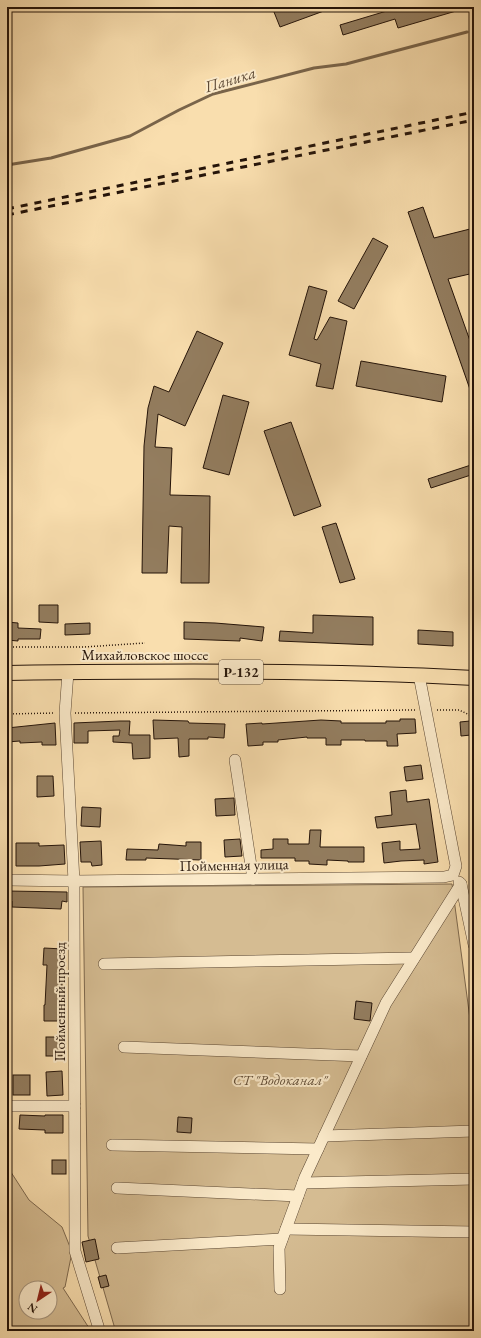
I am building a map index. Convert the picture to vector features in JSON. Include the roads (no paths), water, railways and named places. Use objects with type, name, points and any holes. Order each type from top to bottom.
[{"type":"main road","name":"Михайловское шоссе","points":[[7,673],[167,672],[419,675],[474,678]]},
{"type":"street","name":"Пойменный проезд","points":[[68,672],[66,714],[74,881],[75,1251],[99,1328]]},
{"type":"street","points":[[419,675],[454,870],[462,884],[474,945]]},
{"type":"street","points":[[235,760],[253,879]]},
{"type":"street","name":"Пойменная улица","points":[[7,880],[74,881],[444,877],[454,870]]},
{"type":"street","points":[[280,1289],[279,1248],[303,1183],[318,1149],[386,1003],[462,884]]},
{"type":"street","points":[[104,964],[414,958]]},
{"type":"street","points":[[124,1047],[361,1056]]},
{"type":"street","points":[[7,1106],[75,1106]]},
{"type":"street","points":[[324,1136],[474,1132]]},
{"type":"street","points":[[112,1144],[318,1149]]},
{"type":"street","points":[[303,1183],[474,1179]]},
{"type":"street","points":[[117,1188],[298,1196]]},
{"type":"street","points":[[117,1248],[284,1234],[474,1232]]},
{"type":"waterway","name":"Паника","points":[[7,165],[51,158],[130,136],[213,94],[314,68],[346,64],[467,32]]},
{"type":"railway","points":[[7,209],[474,112]]},
{"type":"railway","points":[[7,215],[474,120]]},
{"type":"park label","name":"СТ \"Водоканал\"","points":[[280,1080]]}]
